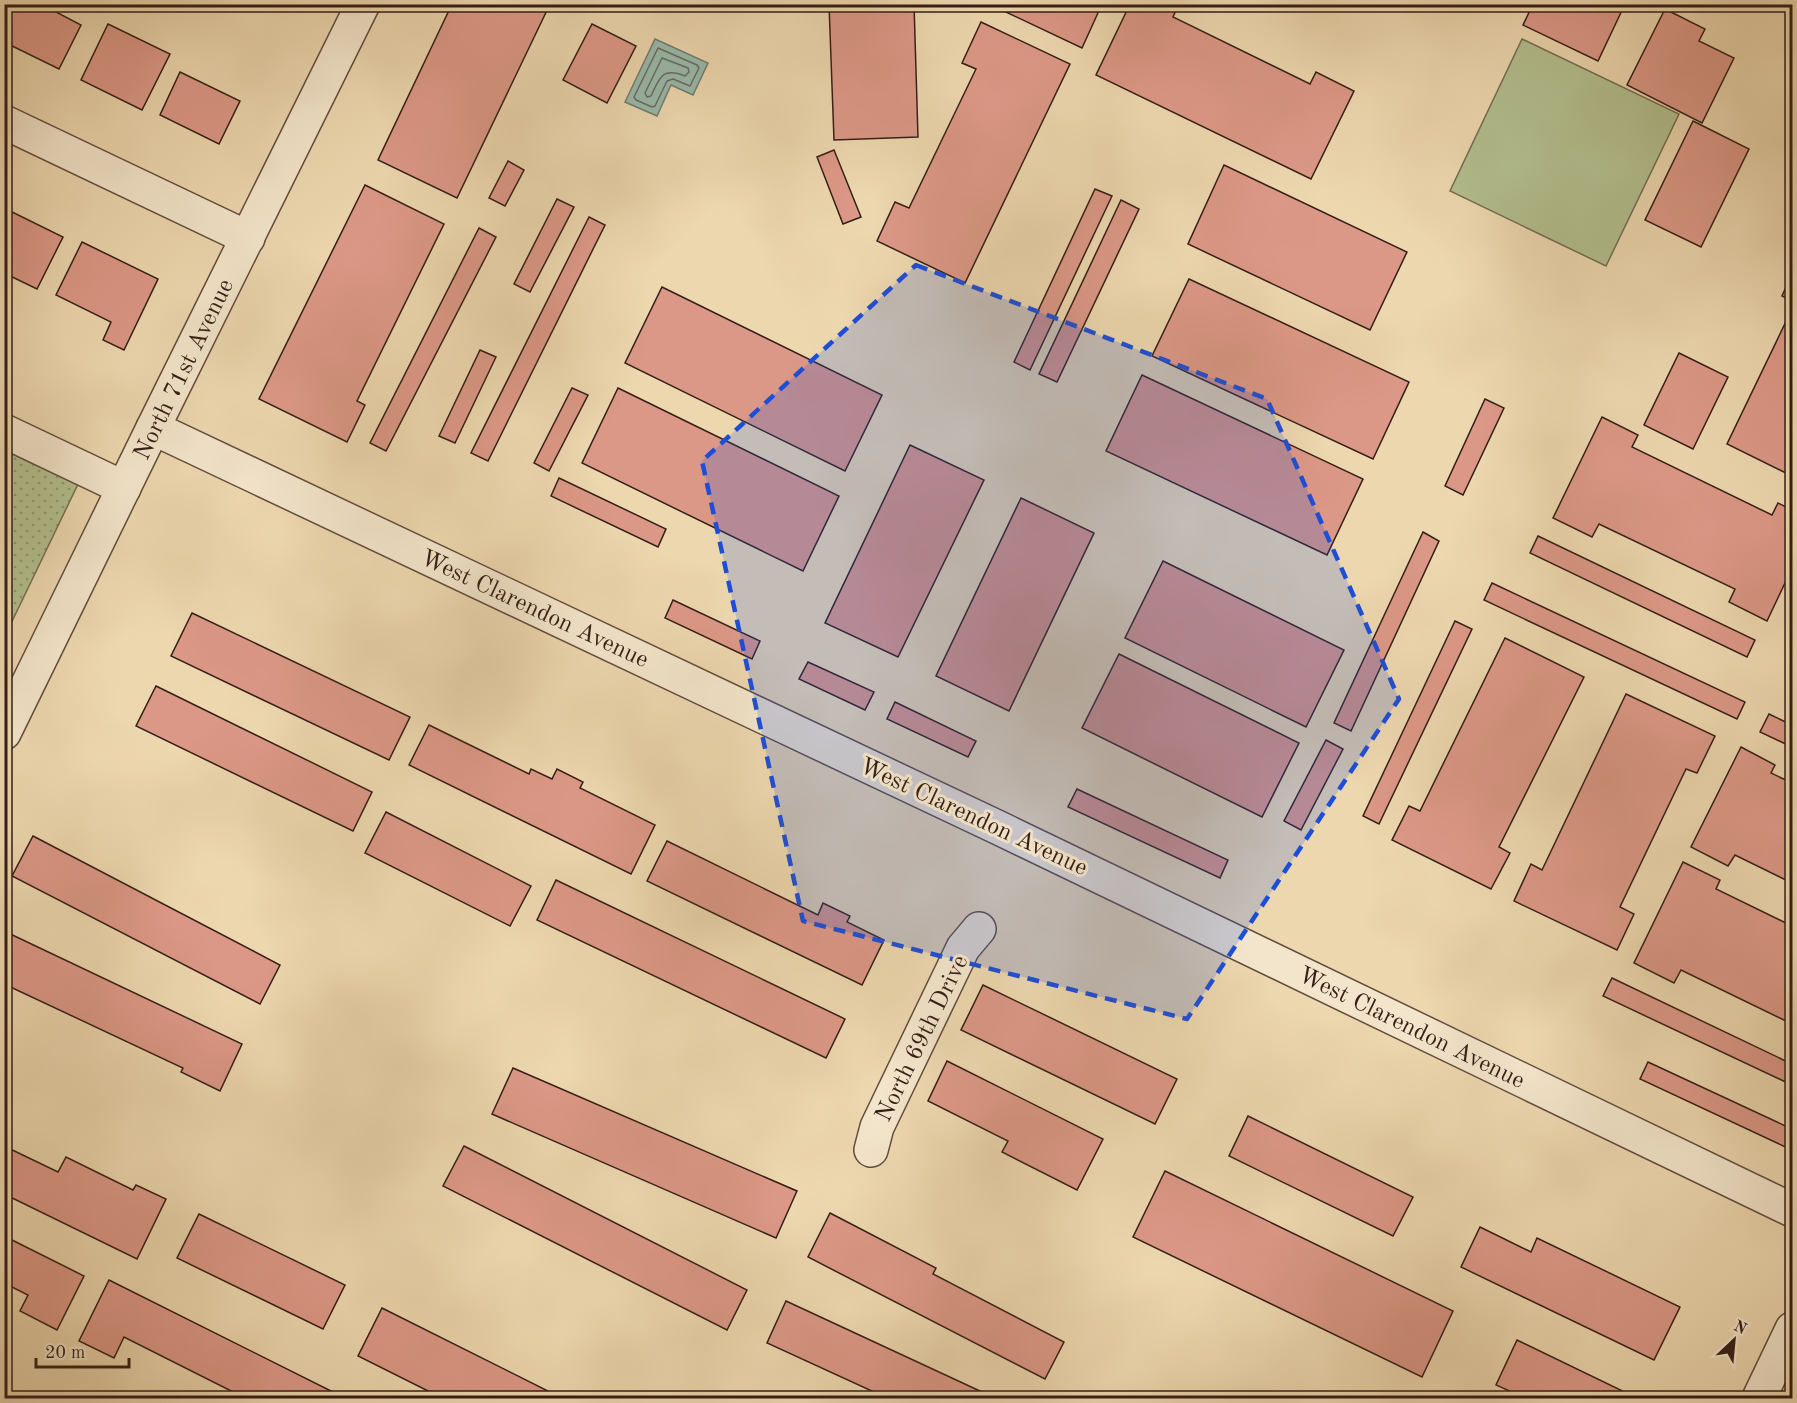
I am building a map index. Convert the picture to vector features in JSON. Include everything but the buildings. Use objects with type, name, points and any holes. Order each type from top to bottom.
[{"type":"street","name":"North 71st Avenue","points":[[4,733],[363,4]]},
{"type":"street","points":[[4,123],[248,238]]},
{"type":"street","name":"West Clarendon Avenue","points":[[153,428],[999,828],[1792,1210]]},
{"type":"street","points":[[4,431],[124,488]]},
{"type":"street","name":"North 69th Drive","points":[[871,1150],[877,1127],[963,948],[979,929]]},
{"type":"street","points":[[1759,1398],[1792,1329]]},
{"type":"highlighted area","points":[[916,265],[1267,399],[1399,699],[1187,1019],[803,921],[702,461]]},
{"type":"green space","points":[[1522,39],[1679,114],[1606,266],[1450,191]]},
{"type":"green space","points":[[5,449],[79,482],[5,636]]},
{"type":"water","points":[[655,39],[708,63],[693,95],[671,85],[657,116],[625,102]]}]
